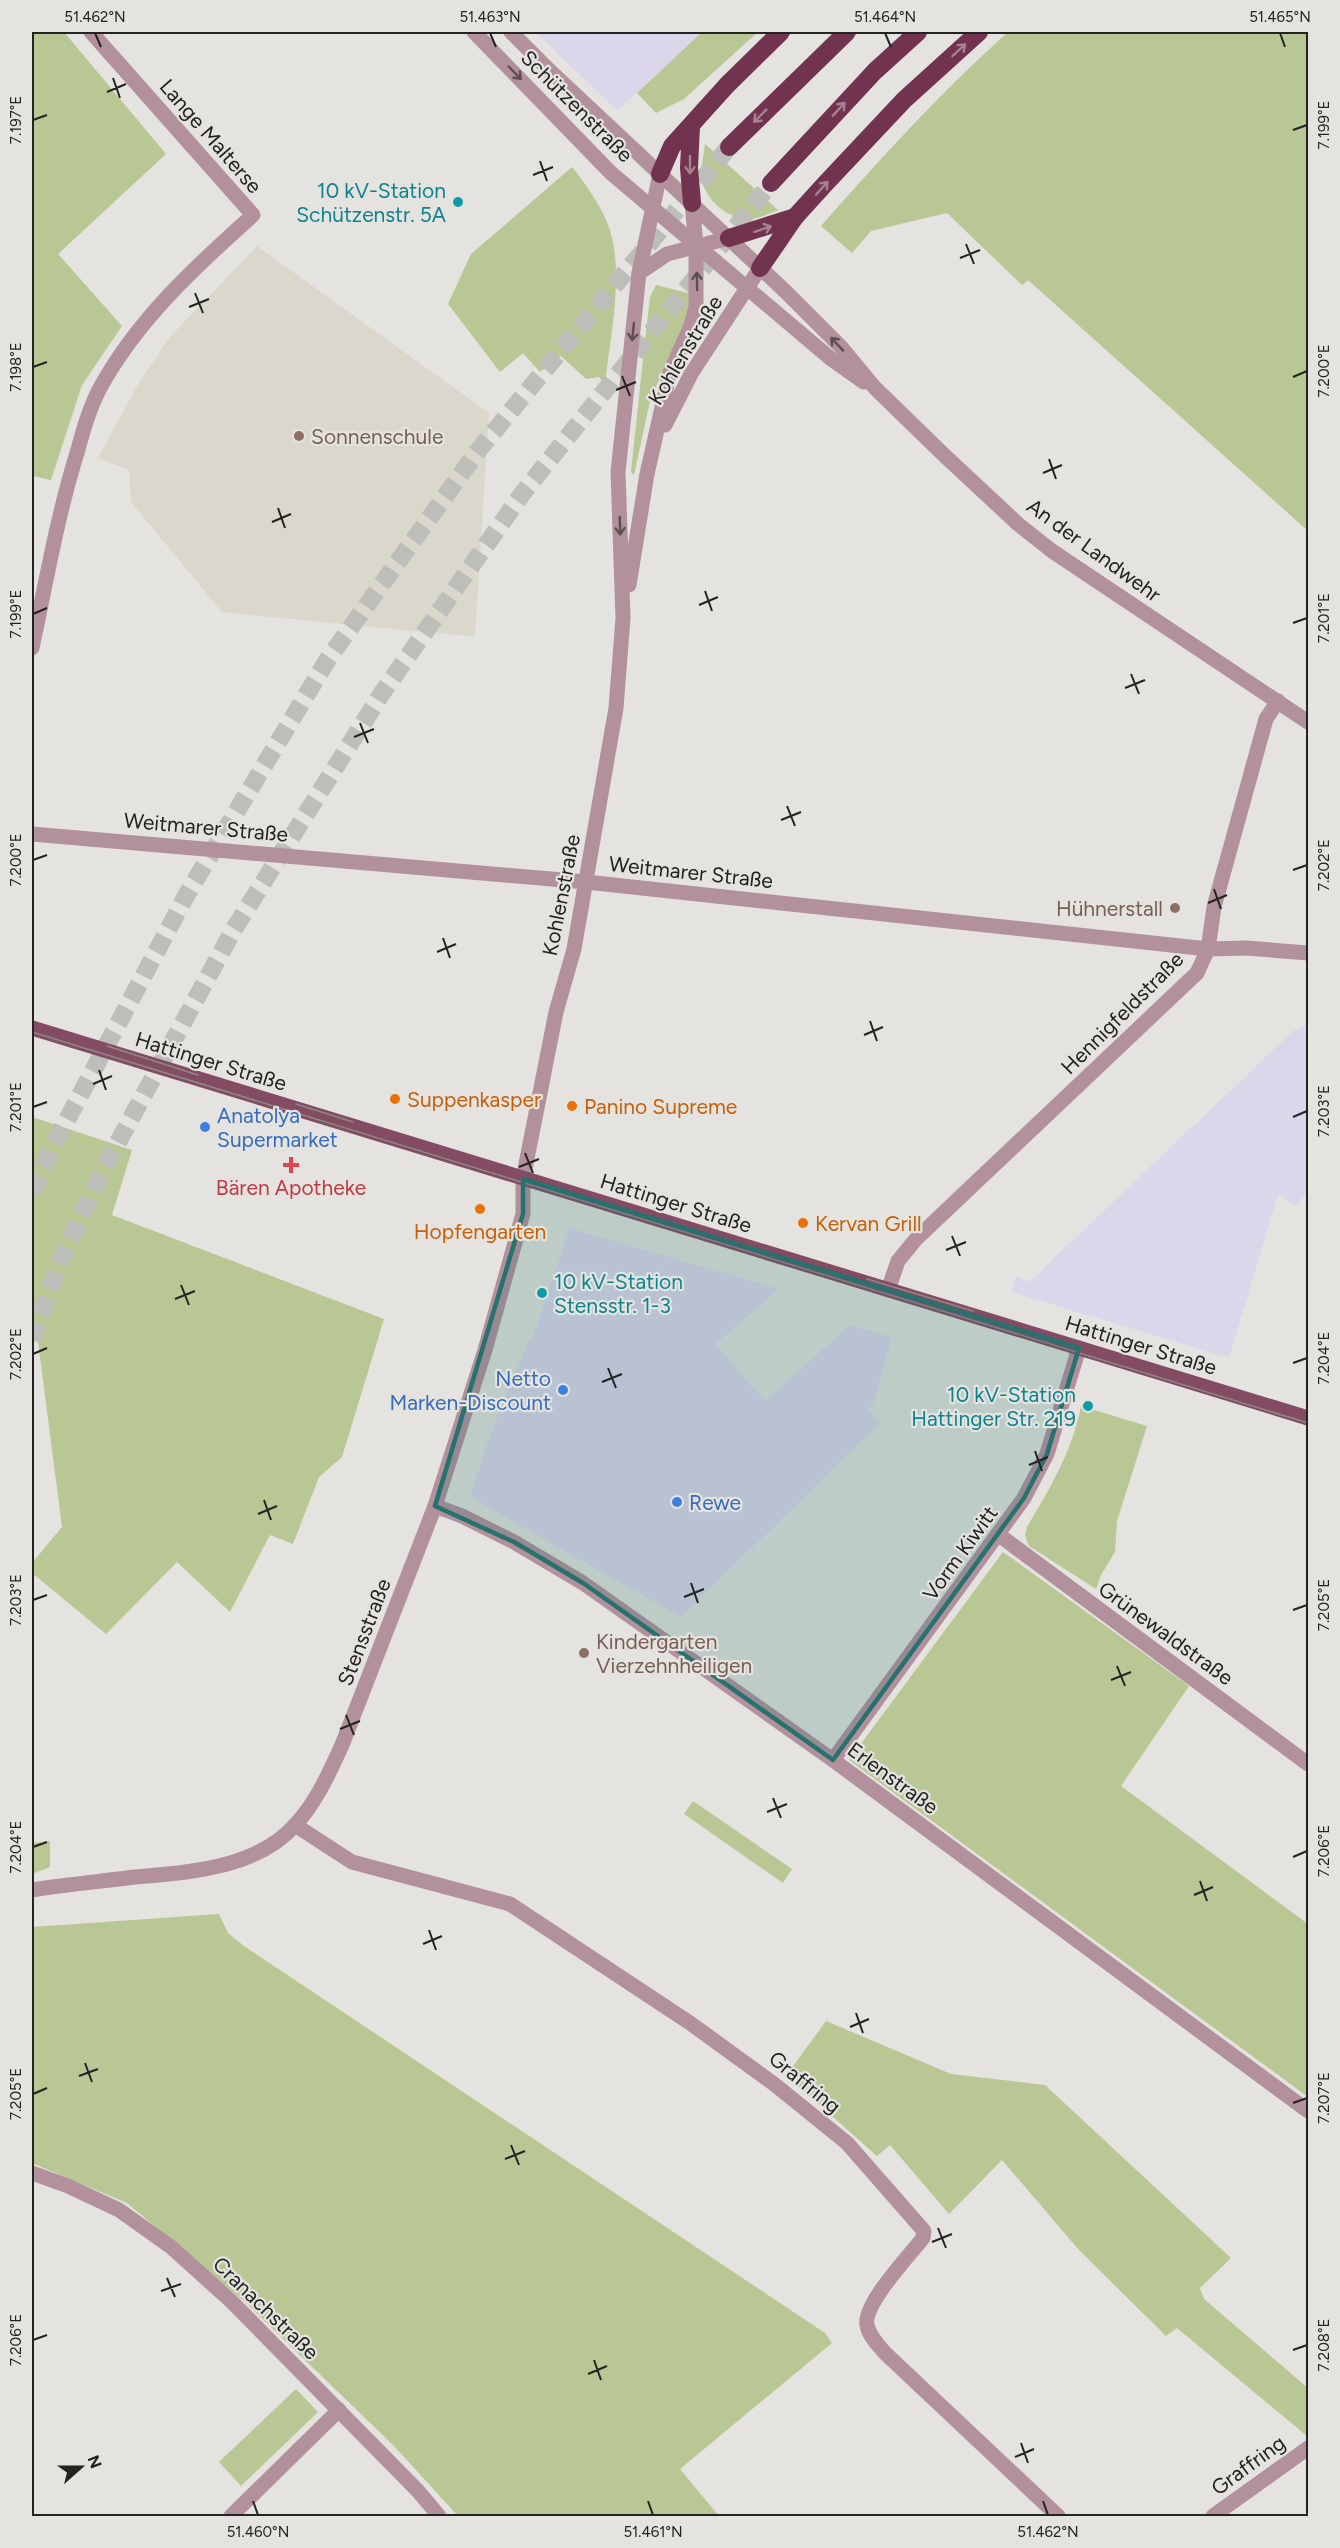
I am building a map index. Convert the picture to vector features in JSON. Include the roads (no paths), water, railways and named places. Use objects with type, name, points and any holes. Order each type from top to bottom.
[{"type":"highway","points":[[660,174],[672,146],[727,85],[781,32]]},
{"type":"highway","points":[[729,147],[847,32]]},
{"type":"highway","points":[[771,183],[874,71],[918,32]]},
{"type":"highway","points":[[760,267],[795,217],[904,100],[979,32]]},
{"type":"highway","points":[[691,126],[692,203]]},
{"type":"highway","points":[[729,238],[795,217]]},
{"type":"main road","name":"Hattinger Straße","points":[[32,1028],[1308,1419]]},
{"type":"street","name":"Lange Malterse","points":[[32,648],[66,487],[99,390],[126,347],[193,269],[253,215],[91,32]]},
{"type":"street","name":"Schützenstraße","points":[[474,32],[611,172],[652,207]]},
{"type":"street","name":"Schützenstraße","points":[[511,32],[660,174]]},
{"type":"street","points":[[652,207],[660,174]]},
{"type":"street","name":"An der Landwehr","points":[[660,174],[760,267],[841,347],[875,388],[1018,524],[1052,551],[1308,722]]},
{"type":"street","points":[[692,203],[696,245]]},
{"type":"street","name":"An der Landwehr","points":[[652,207],[842,368],[875,388]]},
{"type":"street","name":"Kohlenstraße","points":[[623,618],[618,472],[639,273],[652,207]]},
{"type":"street","points":[[639,273],[667,254],[729,238]]},
{"type":"street","name":"Kohlenstraße","points":[[523,1179],[556,1012],[574,949],[586,882],[612,733],[623,618],[651,458],[670,372],[690,328],[696,307],[696,245]]},
{"type":"street","name":"Kohlenstraße","points":[[651,458],[690,374],[760,267]]},
{"type":"street","name":"Hennigfeldstraße","points":[[888,1290],[898,1261],[916,1239],[1197,973],[1208,949],[1214,907],[1266,719],[1278,701]]},
{"type":"street","name":"Weitmarer Straße","points":[[32,834],[586,882],[1208,949],[1246,948],[1308,952]]},
{"type":"street","name":"Stensstraße","points":[[32,1890],[180,1873],[219,1866],[252,1856],[277,1841],[295,1825],[326,1781],[435,1506],[485,1350],[523,1214],[523,1179]]},
{"type":"street","name":"Vorm Kiwitt","points":[[833,1760],[1024,1498],[1047,1454],[1079,1348]]},
{"type":"street","name":"Erlenstraße","points":[[435,1506],[462,1516],[514,1542],[583,1583],[833,1760],[1308,2111]]},
{"type":"street","name":"Grünewaldstraße","points":[[999,1535],[1308,1764]]},
{"type":"street","name":"Graffring","points":[[295,1825],[352,1862],[510,1904],[754,2067],[848,2143],[924,2230],[923,2238],[876,2297],[866,2322],[869,2332],[885,2353],[1058,2517]]},
{"type":"street","name":"Cranachstraße","points":[[32,2173],[68,2186],[119,2210],[171,2247],[231,2301],[418,2491],[439,2517]]},
{"type":"street","points":[[231,2517],[339,2410]]},
{"type":"street","name":"Graffring","points":[[1213,2517],[1308,2448]]},
{"type":"tunnel","points":[[32,1192],[52,1148],[187,894],[328,659],[477,452],[729,147]]},
{"type":"tunnel","points":[[32,1340],[60,1262],[104,1168],[234,929],[382,693],[522,494],[771,183]]},
{"type":"tram line","points":[[32,1032],[1308,1423]]},
{"type":"tram line","points":[[107,1046],[198,1075]]},
{"type":"tram line","points":[[296,1104],[353,1122]]},
{"type":"tram line","points":[[867,1279],[973,1311]]},
{"type":"place","name":"10 kV-Station Schützenstr. 5A","points":[[458,202]]},
{"type":"place","name":"Sonnenschule","points":[[299,436]]},
{"type":"place","name":"Hühnerstall","points":[[1175,908]]},
{"type":"place","name":"Suppenkasper","points":[[395,1099]]},
{"type":"place","name":"Panino Supreme","points":[[572,1106]]},
{"type":"place","name":"Anatolya Supermarket","points":[[205,1127]]},
{"type":"place","name":"Bären Apotheke","points":[[291,1165]]},
{"type":"place","name":"Hopfengarten","points":[[480,1209]]},
{"type":"place","name":"Kervan Grill","points":[[803,1223]]},
{"type":"place","name":"10 kV-Station Stensstr. 1-3","points":[[542,1293]]},
{"type":"place","name":"Netto Marken-Discount","points":[[563,1390]]},
{"type":"place","name":"10 kV-Station Hattinger Str. 219","points":[[1088,1406]]},
{"type":"place","name":"Rewe","points":[[677,1502]]},
{"type":"place","name":"Kindergarten Vierzehnheiligen","points":[[584,1653]]}]
